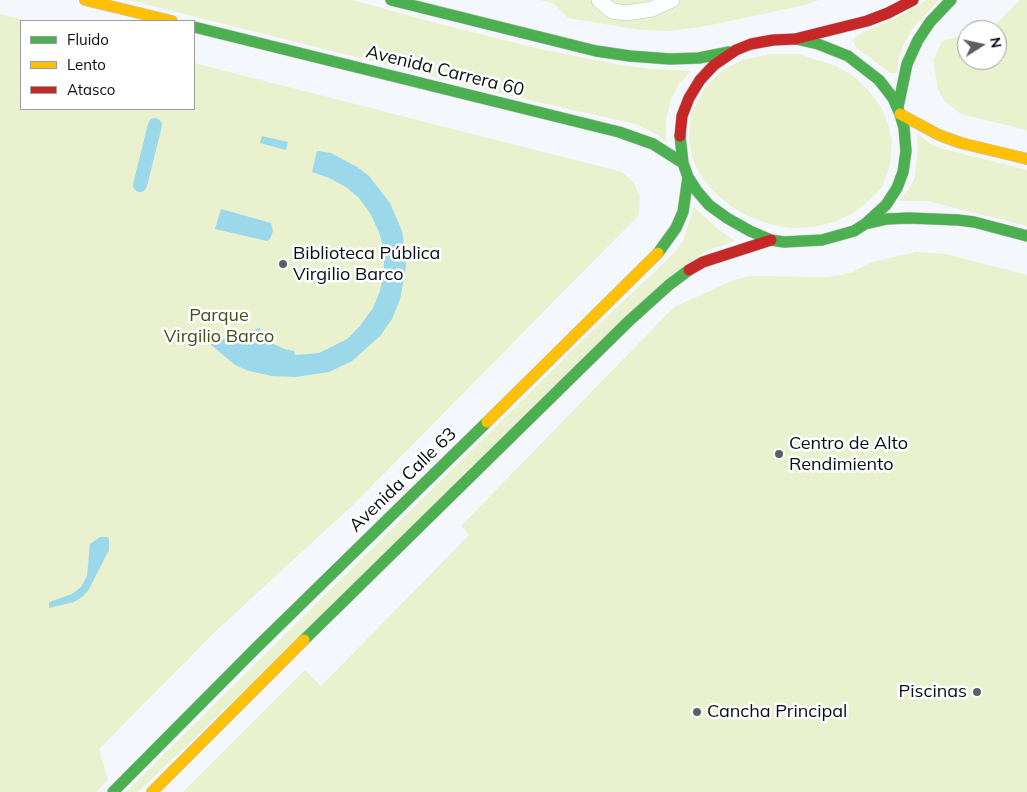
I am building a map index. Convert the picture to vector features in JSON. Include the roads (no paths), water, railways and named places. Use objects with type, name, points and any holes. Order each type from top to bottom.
[{"type":"main road","points":[[85,0],[168,20]]},
{"type":"main road","points":[[391,0],[596,51],[630,56],[670,58],[699,58],[736,50],[751,44],[796,38],[867,21],[913,0]]},
{"type":"main road","points":[[899,110],[907,64],[918,40],[930,22],[951,0]]},
{"type":"main road","name":"Avenida Carrera 60","points":[[195,27],[618,132],[653,144],[683,163]]},
{"type":"main road","points":[[736,50],[714,65],[700,80],[689,98],[682,116],[680,134],[683,163],[688,177],[709,205],[750,231],[771,240],[784,242],[822,240],[854,231],[865,224],[886,205],[897,188],[903,172],[906,151],[904,128],[899,110],[879,80],[863,66],[834,50],[796,38]]},
{"type":"main road","points":[[899,110],[939,135],[960,143],[1027,159]]},
{"type":"main road","name":"Avenida Calle 63","points":[[113,792],[256,648],[657,255],[676,228],[683,212],[688,177]]},
{"type":"main road","points":[[865,224],[887,219],[909,218],[958,220],[974,222],[1027,236]]},
{"type":"main road","points":[[152,792],[629,321],[669,285],[703,262],[771,240]]},
{"type":"street","points":[[599,0],[612,11],[626,13],[652,9],[672,0]]},
{"type":"water","points":[[262,136],[288,142],[286,150],[260,143]]},
{"type":"water","points":[[317,151],[331,153],[357,167],[369,176],[390,203],[402,231],[405,251],[406,267],[400,299],[392,319],[380,336],[352,361],[329,372],[295,377],[272,376],[249,371],[235,365],[209,343],[260,328],[272,343],[284,349],[294,351],[295,355],[319,353],[347,339],[360,326],[373,308],[380,291],[384,272],[384,251],[379,232],[370,213],[359,198],[346,187],[312,172]]},
{"type":"water","points":[[221,209],[271,223],[273,231],[270,239],[267,241],[215,229]]},
{"type":"water","points":[[100,537],[107,537],[109,539],[109,550],[88,591],[74,602],[49,608],[49,602],[72,594],[81,587],[87,576],[90,544]]},
{"type":"waterway","points":[[140,185],[155,125]]},
{"type":"place","name":"Biblioteca Pública Virgilio Barco","points":[[283,264]]},
{"type":"place","name":"Centro de Alto Rendimiento","points":[[779,454]]},
{"type":"place","name":"Piscinas","points":[[977,692]]},
{"type":"place","name":"Cancha Principal","points":[[697,712]]},
{"type":"park label","name":"Parque Virgilio Barco","points":[[219,326]]}]
